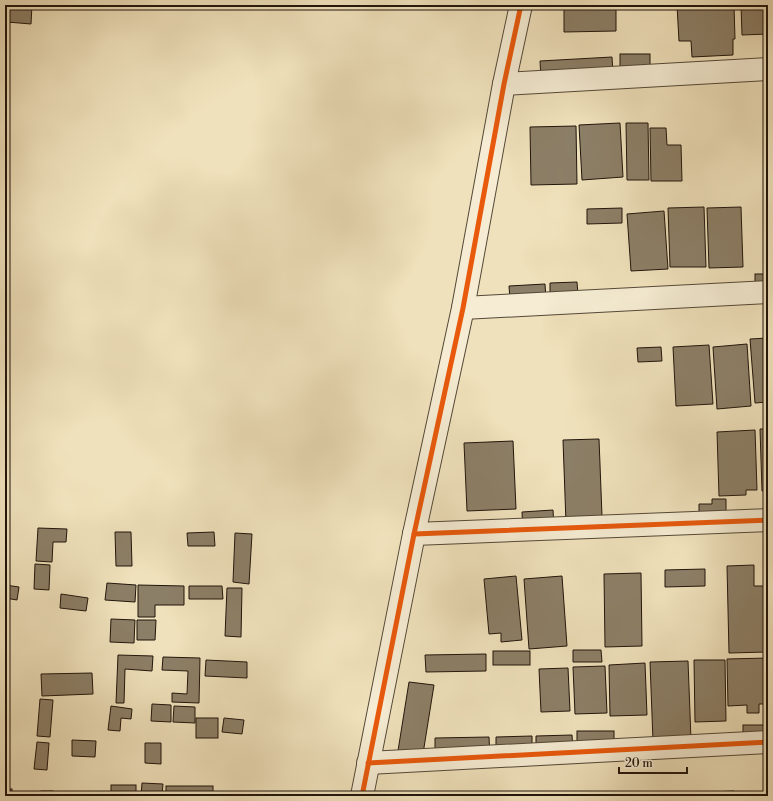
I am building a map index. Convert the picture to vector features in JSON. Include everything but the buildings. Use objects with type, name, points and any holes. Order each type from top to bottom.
[{"type":"street","points":[[362,796],[414,534],[463,308],[504,84],[521,5]]},
{"type":"street","points":[[504,84],[768,70]]},
{"type":"street","points":[[463,308],[768,292]]},
{"type":"street","points":[[414,534],[768,520]]},
{"type":"street","points":[[368,763],[768,742]]},
{"type":"cycle path","points":[[362,796],[414,534],[463,308],[504,84],[521,5]]},
{"type":"cycle path","points":[[414,534],[768,520]]},
{"type":"cycle path","points":[[368,763],[768,742]]}]
